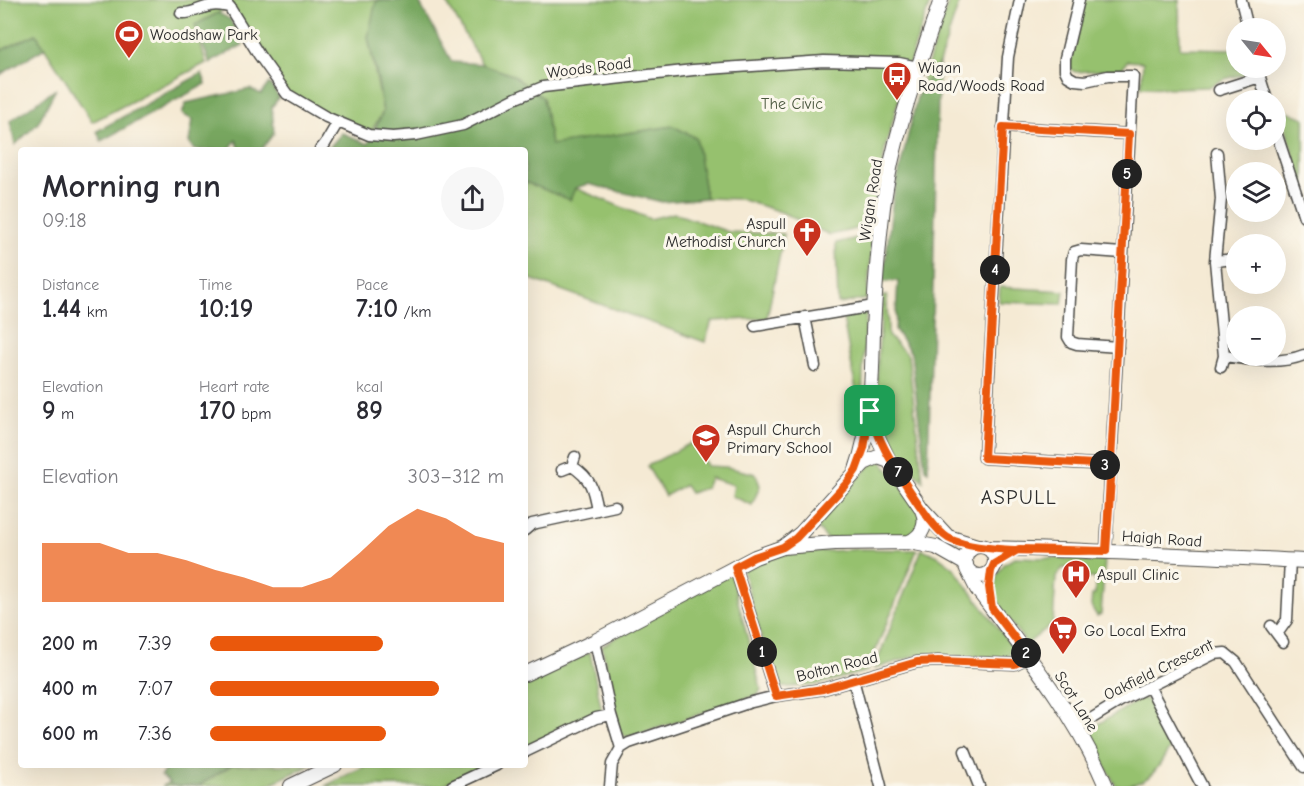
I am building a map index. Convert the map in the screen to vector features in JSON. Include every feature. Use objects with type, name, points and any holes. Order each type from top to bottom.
[{"type":"main road","name":"Wigan Road","points":[[856,470],[864,448],[870,411],[874,306],[883,207],[900,130],[940,0]]},
{"type":"main road","name":"Wigan Road","points":[[870,411],[878,438],[921,509],[948,537],[982,547]]},
{"type":"main road","points":[[783,547],[796,538],[818,515],[856,470],[872,458],[878,457],[890,461]]},
{"type":"main road","points":[[909,542],[920,535],[923,530],[925,523],[921,509]]},
{"type":"main road","points":[[818,515],[818,529],[827,539],[835,543]]},
{"type":"main road","points":[[528,673],[595,641],[754,557],[783,547],[835,543],[909,542],[936,547],[979,576],[1019,549]]},
{"type":"main road","points":[[967,566],[966,555],[982,547],[993,555],[989,587],[992,608]]},
{"type":"main road","name":"Haigh Road","points":[[982,547],[1297,561]]},
{"type":"main road","name":"Scot Lane","points":[[967,566],[973,582],[1029,657],[1076,728],[1106,786]]},
{"type":"main road","points":[[291,786],[329,768]]},
{"type":"street","points":[[1020,0],[1008,57],[984,458],[1112,465]]},
{"type":"street","points":[[1079,0],[1065,58],[1065,70],[1068,76],[1075,80],[1085,81],[1133,71],[1106,551]]},
{"type":"street","points":[[1241,0],[1246,18]]},
{"type":"street","name":"Woods Road","points":[[227,4],[287,94],[338,122],[369,135],[393,137],[416,135],[463,125],[543,87],[693,70],[824,61],[898,63],[918,67]]},
{"type":"street","points":[[181,14],[189,14],[207,6],[227,4]]},
{"type":"street","points":[[1219,90],[1245,78]]},
{"type":"street","points":[[322,147],[338,122]]},
{"type":"street","points":[[1003,127],[1129,134]]},
{"type":"street","points":[[1282,150],[1304,217]]},
{"type":"street","points":[[1217,153],[1221,199],[1215,261],[1222,362],[1286,359],[1304,355]]},
{"type":"street","points":[[1118,346],[1077,344],[1071,342],[1068,337],[1074,252],[1081,250],[1122,252]]},
{"type":"street","points":[[1215,261],[1226,260]]},
{"type":"street","points":[[755,326],[874,306]]},
{"type":"street","points":[[805,317],[815,366]]},
{"type":"street","points":[[570,464],[586,475],[594,491],[597,510]]},
{"type":"street","points":[[528,527],[532,524],[615,506]]},
{"type":"street","points":[[1277,634],[1287,620],[1297,561]]},
{"type":"street","points":[[735,567],[776,696]]},
{"type":"street","points":[[595,641],[611,715],[621,748],[612,764],[610,786]]},
{"type":"street","name":"Oakfield Crescent","points":[[1076,728],[1149,686],[1221,652],[1228,654],[1236,662],[1304,768]]},
{"type":"street","name":"Bolton Road","points":[[621,748],[629,743],[738,706],[776,696],[823,689],[917,662],[1015,664],[1029,657]]},
{"type":"street","points":[[853,679],[881,786]]},
{"type":"street","points":[[1149,686],[1202,786]]},
{"type":"street","points":[[528,751],[596,718],[611,715]]},
{"type":"street","points":[[965,752],[979,786]]},
{"type":"street","points":[[452,786],[491,768]]},
{"type":"green space","points":[[0,0],[389,0],[368,37],[383,112],[369,135],[287,94],[229,7],[195,25],[206,63],[92,122],[36,34],[0,51]]},
{"type":"green space","points":[[418,0],[452,62],[482,64],[512,75],[543,98],[551,145],[673,126],[696,138],[706,198],[662,202],[588,184],[575,188],[570,200],[528,183],[528,147],[330,147],[342,133],[368,144],[383,112],[368,37],[376,1]]},
{"type":"green space","name":"The Civic","points":[[445,0],[931,0],[906,72],[885,149],[873,225],[830,235],[781,212],[740,199],[706,198],[696,138],[673,126],[551,145],[543,98],[512,75],[482,64]]},
{"type":"green space","points":[[949,0],[960,0],[939,63],[917,97]]},
{"type":"green space","points":[[1086,0],[1179,0],[1180,48],[1226,49],[1226,78],[1228,78],[1208,87],[1141,87],[1143,62],[1127,61],[1122,69],[1075,72],[1069,68]]},
{"type":"green space","points":[[218,13],[230,19],[243,45],[210,63],[195,25]]},
{"type":"green space","points":[[36,34],[45,48],[0,75],[0,51]]},
{"type":"green space","points":[[939,63],[928,471],[925,469],[911,353],[895,330],[898,281],[883,282],[893,198],[917,97]]},
{"type":"green space","points":[[202,73],[206,84],[101,141],[97,131]]},
{"type":"green space","points":[[269,83],[279,97],[272,107],[274,133],[263,147],[239,147],[236,140],[231,147],[192,147],[189,142],[193,120],[182,114],[186,103],[250,89],[261,94]]},
{"type":"green space","points":[[56,89],[38,123],[15,145],[10,121]]},
{"type":"green space","points":[[1286,110],[1304,118],[1304,192],[1286,129]]},
{"type":"green space","points":[[528,183],[570,199],[575,188],[650,219],[674,213],[729,232],[784,234],[767,318],[712,321],[705,342],[528,278]]},
{"type":"green space","points":[[873,234],[867,299],[838,304],[836,243]]},
{"type":"green space","points":[[1000,287],[1064,291],[1062,304],[999,302]]},
{"type":"green space","points":[[883,296],[887,296],[888,336],[908,355],[923,481],[894,450],[886,439],[881,425],[878,409],[877,370]]},
{"type":"green space","points":[[866,311],[862,396],[856,390],[843,318]]},
{"type":"green space","points":[[695,441],[707,466],[726,467],[756,474],[760,486],[752,505],[732,496],[734,485],[710,478],[706,488],[690,493],[685,485],[665,496],[647,466]]},
{"type":"green space","points":[[878,457],[921,509],[920,535],[827,539],[816,523]]},
{"type":"green space","points":[[861,549],[917,550],[867,671],[815,685],[775,688],[742,567],[782,554]]},
{"type":"green space","points":[[922,549],[938,556],[953,567],[1013,648],[1008,657],[918,655],[874,669]]},
{"type":"green space","points":[[1016,557],[1105,560],[1101,614],[1097,616],[1091,606],[1092,595],[1095,595],[1095,578],[1084,578],[1084,569],[1063,568],[1056,577],[1053,623],[1027,644],[995,602],[994,588],[997,575],[1004,564]]},
{"type":"green space","points":[[730,571],[761,689],[758,695],[626,737],[619,732],[602,646]]},
{"type":"green space","points":[[590,652],[602,712],[528,747],[528,683]]},
{"type":"green space","points":[[1142,698],[1150,702],[1173,743],[1152,775],[1138,783],[1116,786],[1091,739],[1090,729]]},
{"type":"green space","points":[[167,768],[227,768],[198,786],[173,786],[161,775]]},
{"type":"green space","points":[[199,768],[304,768],[265,786],[162,786]]},
{"type":"green space","points":[[361,768],[480,768],[441,786],[325,786]]},
{"type":"place","name":"Woodshaw Park","points":[[129,60]]},
{"type":"place","name":"Wigan Road/Woods Road","points":[[897,102]]},
{"type":"place","name":"Aspull Methodist Church","points":[[807,258]]},
{"type":"place","name":"Aspull Church Primary School","points":[[706,464]]},
{"type":"place","name":"Aspull Clinic","points":[[1076,600]]},
{"type":"place","name":"Go Local Extra","points":[[1063,656]]},
{"type":"district","name":"ASPULL","points":[[1019,497]]},
{"type":"route","points":[[870,411],[864,448],[856,470],[847,483],[796,538],[783,547],[754,557],[735,567],[776,696],[823,689],[917,662],[1020,663],[1029,657],[992,608],[989,587],[994,564],[1019,549],[1106,551],[1112,465],[984,458],[1003,127],[1129,134],[1112,465],[1106,551],[987,548],[965,544],[948,537],[921,509],[890,461],[878,438],[870,411]]}]
